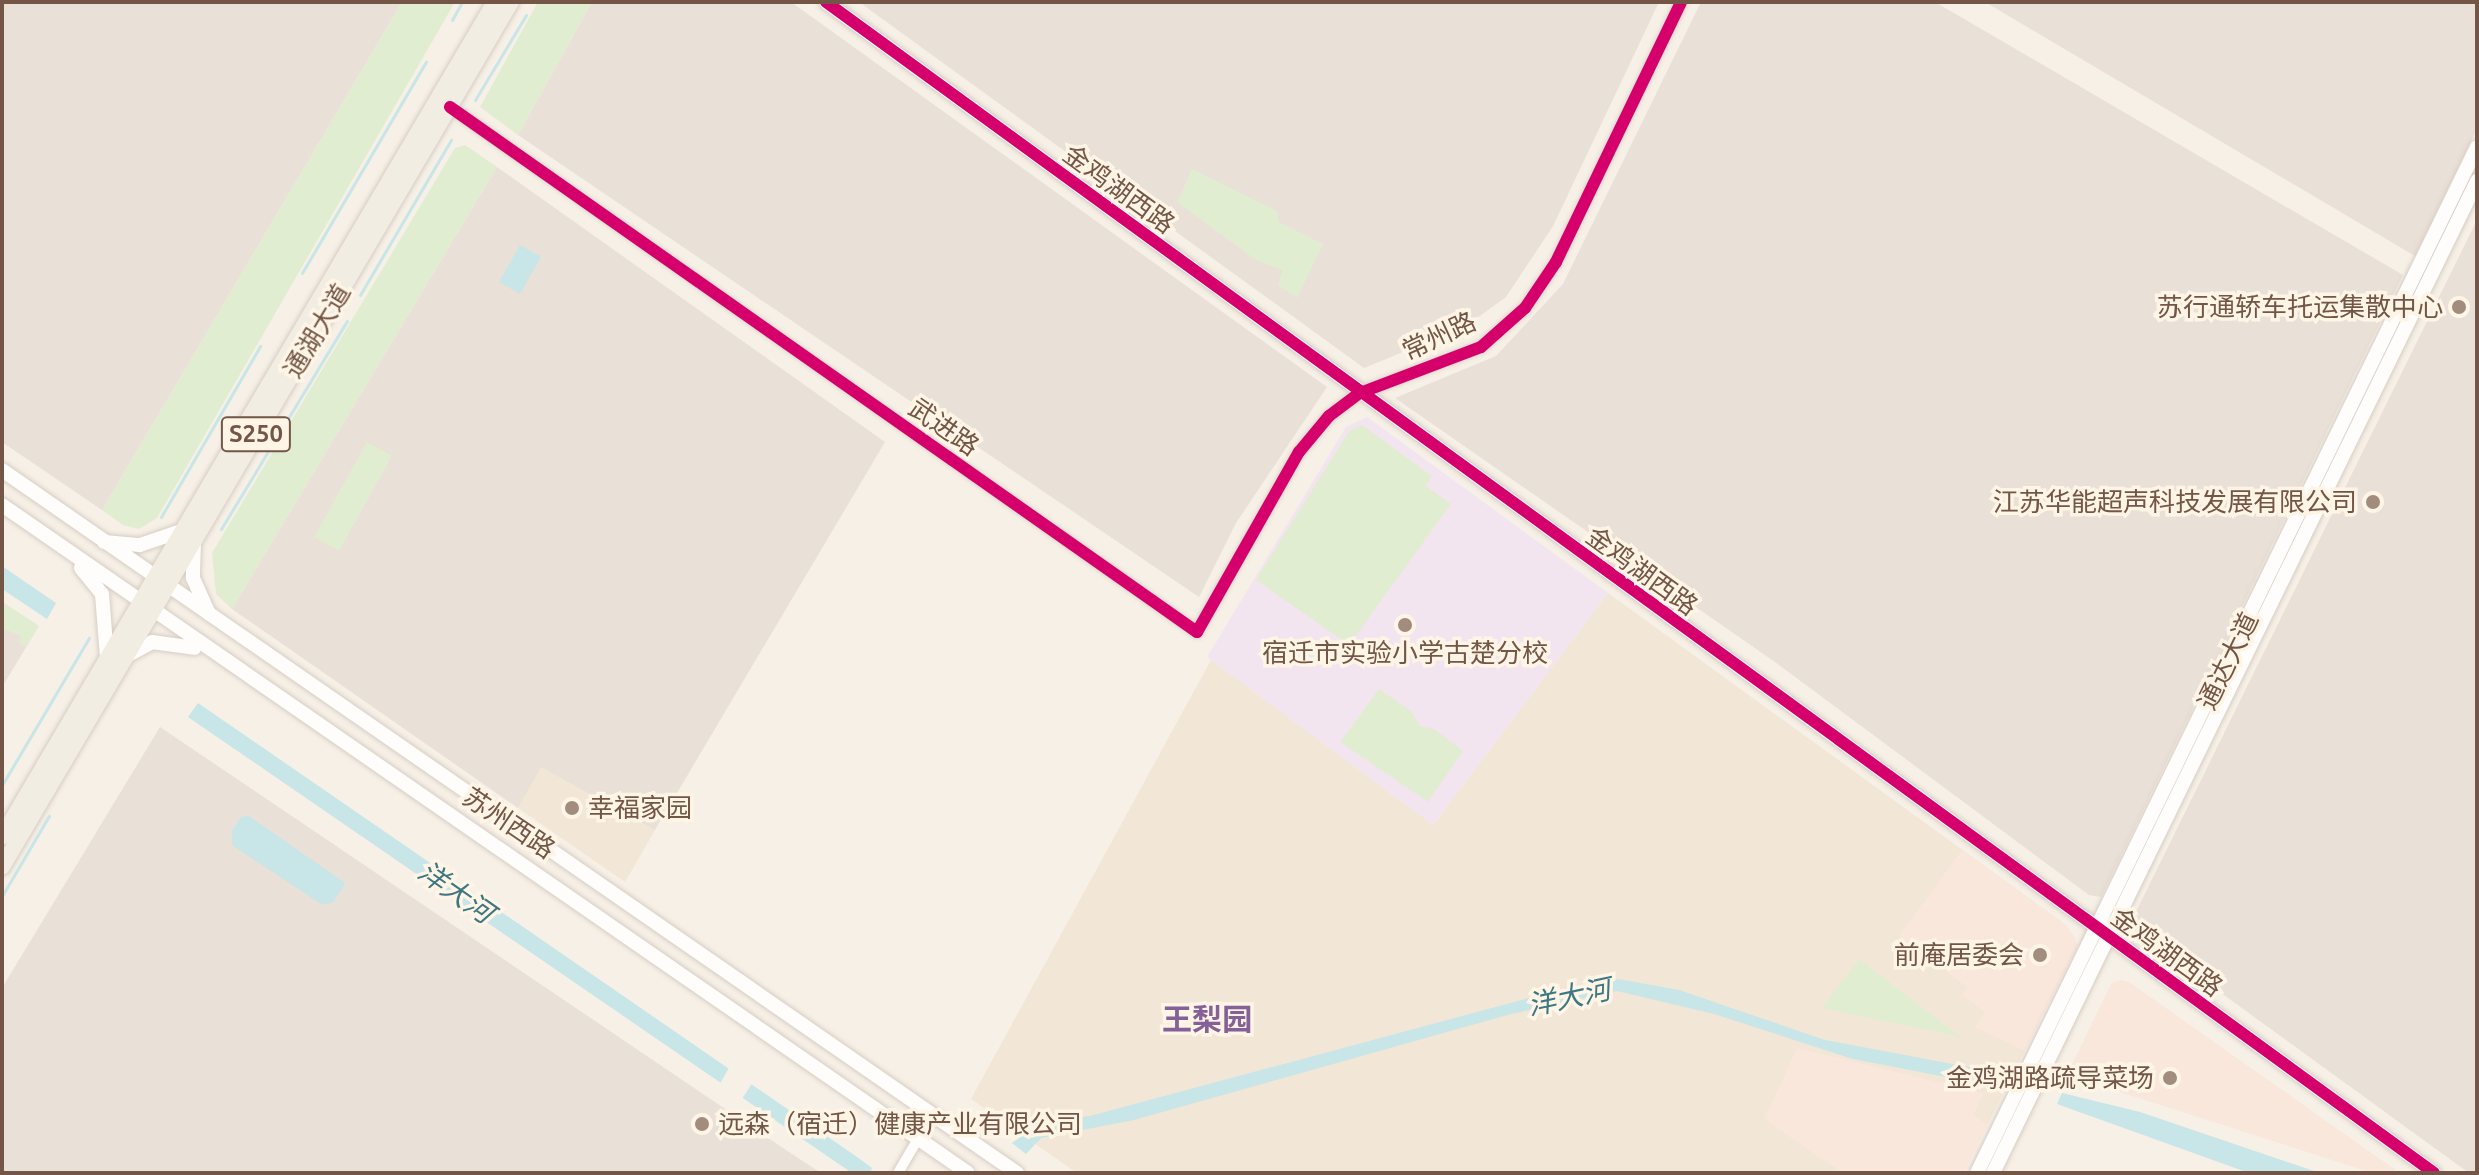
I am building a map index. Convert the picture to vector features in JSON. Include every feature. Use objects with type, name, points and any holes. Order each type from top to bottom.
[{"type":"main road","name":"通湖大道","points":[[2,837],[107,658],[146,607],[495,2]]},
{"type":"main road","name":"通湖大道","points":[[188,535],[511,2]]},
{"type":"main road","name":"金鸡湖西路","points":[[826,2],[2434,1173]]},
{"type":"main road","name":"通达大道","points":[[1993,1173],[2477,147]]},
{"type":"main road","name":"通达大道","points":[[1977,1173],[2104,933],[2477,181]]},
{"type":"main road","name":"苏州西路","points":[[2,470],[160,583],[1017,1173]]},
{"type":"main road","points":[[29,523],[44,501]]},
{"type":"main road","name":"苏州西路","points":[[2,505],[208,652],[967,1172]]},
{"type":"main road","points":[[102,541],[140,545],[188,535],[193,578],[211,618]]},
{"type":"main road","points":[[59,544],[102,594],[107,658]]},
{"type":"main road","name":"通湖大道","points":[[2,867],[127,655],[146,607]]},
{"type":"main road","points":[[127,655],[141,646],[163,642],[208,652]]},
{"type":"main road","points":[[612,930],[629,906]]},
{"type":"main road","points":[[860,1100],[877,1075]]},
{"type":"main road","points":[[967,1172],[982,1148]]},
{"type":"street","name":"常州路","points":[[1197,632],[1299,452],[1329,416],[1360,393],[1481,347],[1525,308],[1556,262],[1681,2]]},
{"type":"street","name":"武进路","points":[[450,107],[1197,632]]},
{"type":"street","points":[[898,1173],[933,1113]]},
{"type":"shaded area","points":[[2,2],[402,2],[102,510],[2,442]]},
{"type":"shaded area","points":[[592,2],[791,2],[1327,387],[1236,523],[1199,597],[518,135]]},
{"type":"shaded area","points":[[859,2],[1659,2],[1553,226],[1506,297],[1466,326],[1364,368]]},
{"type":"shaded area","points":[[1701,2],[1935,2],[2403,275],[2101,897],[2089,895],[1775,662],[1395,398],[1496,356],[1563,284]]},
{"type":"shaded area","points":[[1985,2],[2477,2],[2477,129],[2415,256]]},
{"type":"shaded area","points":[[497,167],[885,442],[655,830],[541,767],[518,808],[232,609]]},
{"type":"shaded area","points":[[2477,220],[2477,1173],[2469,1173],[2129,926]]},
{"type":"shaded area","name":"宿迁市实验小学古楚分校","points":[[1367,417],[1608,593],[1433,825],[1207,657],[1346,427]]},
{"type":"shaded area","points":[[1608,593],[2066,925],[2075,938],[2077,946],[1963,1173],[1077,1173],[971,1099],[1211,660],[1433,825]]},
{"type":"shaded area","points":[[2,602],[39,626],[2,687]]},
{"type":"shaded area","points":[[160,727],[821,1173],[2,1173],[2,988]]},
{"type":"shaded area","points":[[540,766],[655,830],[625,882],[518,808]]},
{"type":"shaded area","points":[[1962,850],[2066,925],[2075,938],[2077,946],[2024,1050],[1975,1027],[1985,1012],[1962,995],[1967,987],[1899,936]]},
{"type":"shaded area","name":"金鸡湖路疏导菜场","points":[[2120,980],[2129,982],[2400,1173],[2372,1173],[2067,1075],[2111,984]]},
{"type":"shaded area","points":[[1797,1048],[1984,1093],[1973,1115],[1987,1125],[1963,1173],[1843,1173],[1772,1125],[1765,1118]]},
{"type":"green space","points":[[402,2],[455,2],[157,518],[139,529],[123,525],[102,510]]},
{"type":"green space","points":[[538,2],[592,2],[518,135],[480,107]]},
{"type":"green space","points":[[465,145],[497,167],[232,609],[216,594],[212,553],[455,148]]},
{"type":"green space","points":[[1192,169],[1277,211],[1279,222],[1323,244],[1297,298],[1278,285],[1283,270],[1256,260],[1177,202]]},
{"type":"green space","points":[[1362,425],[1432,476],[1426,486],[1451,504],[1349,645],[1256,580],[1349,431]]},
{"type":"green space","points":[[367,442],[392,456],[339,551],[314,537]]},
{"type":"green space","points":[[2,602],[39,626],[26,647],[19,643],[21,636],[2,628]]},
{"type":"green space","points":[[1379,689],[1411,711],[1420,726],[1434,729],[1463,751],[1428,802],[1340,742]]},
{"type":"green space","points":[[1859,959],[1942,1023],[1961,1037],[1822,1008]]},
{"type":"water","points":[[520,245],[541,257],[520,294],[499,282]]},
{"type":"water","points":[[2,566],[56,603],[47,619],[2,589]]},
{"type":"water","name":"洋大河","points":[[198,703],[857,1157],[872,1168],[870,1173],[852,1173],[188,717]]},
{"type":"water","points":[[249,816],[345,883],[333,903],[321,904],[232,845],[232,831],[241,817]]},
{"type":"water","name":"洋大河","points":[[1618,979],[1679,990],[1825,1040],[2016,1076],[2008,1089],[1853,1059],[1714,1014],[1617,991],[1511,1014],[1134,1120],[1041,1138],[1026,1154],[1012,1143],[1043,1121],[1090,1116],[1544,994]]},
{"type":"water","points":[[2062,1093],[2140,1112],[2320,1173],[2249,1173],[2057,1104]]},
{"type":"pier","points":[[730,1066],[753,1082],[740,1102],[718,1087]]},
{"type":"waterway","points":[[452,20],[462,2]]},
{"type":"waterway","points":[[475,100],[526,15]]},
{"type":"waterway","points":[[302,273],[426,62]]},
{"type":"waterway","points":[[360,295],[451,140]]},
{"type":"waterway","points":[[221,529],[347,321]]},
{"type":"waterway","points":[[161,517],[260,346]]},
{"type":"waterway","points":[[2,785],[89,638]]},
{"type":"waterway","points":[[2,896],[49,816]]},
{"type":"cycle path","points":[[826,2],[2434,1173]]},
{"type":"cycle path","points":[[450,107],[1197,632],[1299,452],[1329,416],[1360,393],[1481,347],[1525,308],[1556,262],[1681,2]]},
{"type":"place","name":"苏行通轿车托运集散中心","points":[[2459,307]]},
{"type":"place","name":"江苏华能超声科技发展有限公司","points":[[2373,502]]},
{"type":"place","name":"宿迁市实验小学古楚分校","points":[[1405,625]]},
{"type":"place","name":"幸福家园","points":[[572,808]]},
{"type":"place","name":"前庵居委会","points":[[2040,955]]},
{"type":"place","name":"金鸡湖路疏导菜场","points":[[2170,1078]]},
{"type":"place","name":"远森（宿迁）健康产业有限公司","points":[[702,1124]]},
{"type":"district","name":"王梨园","points":[[1207,1019]]}]
